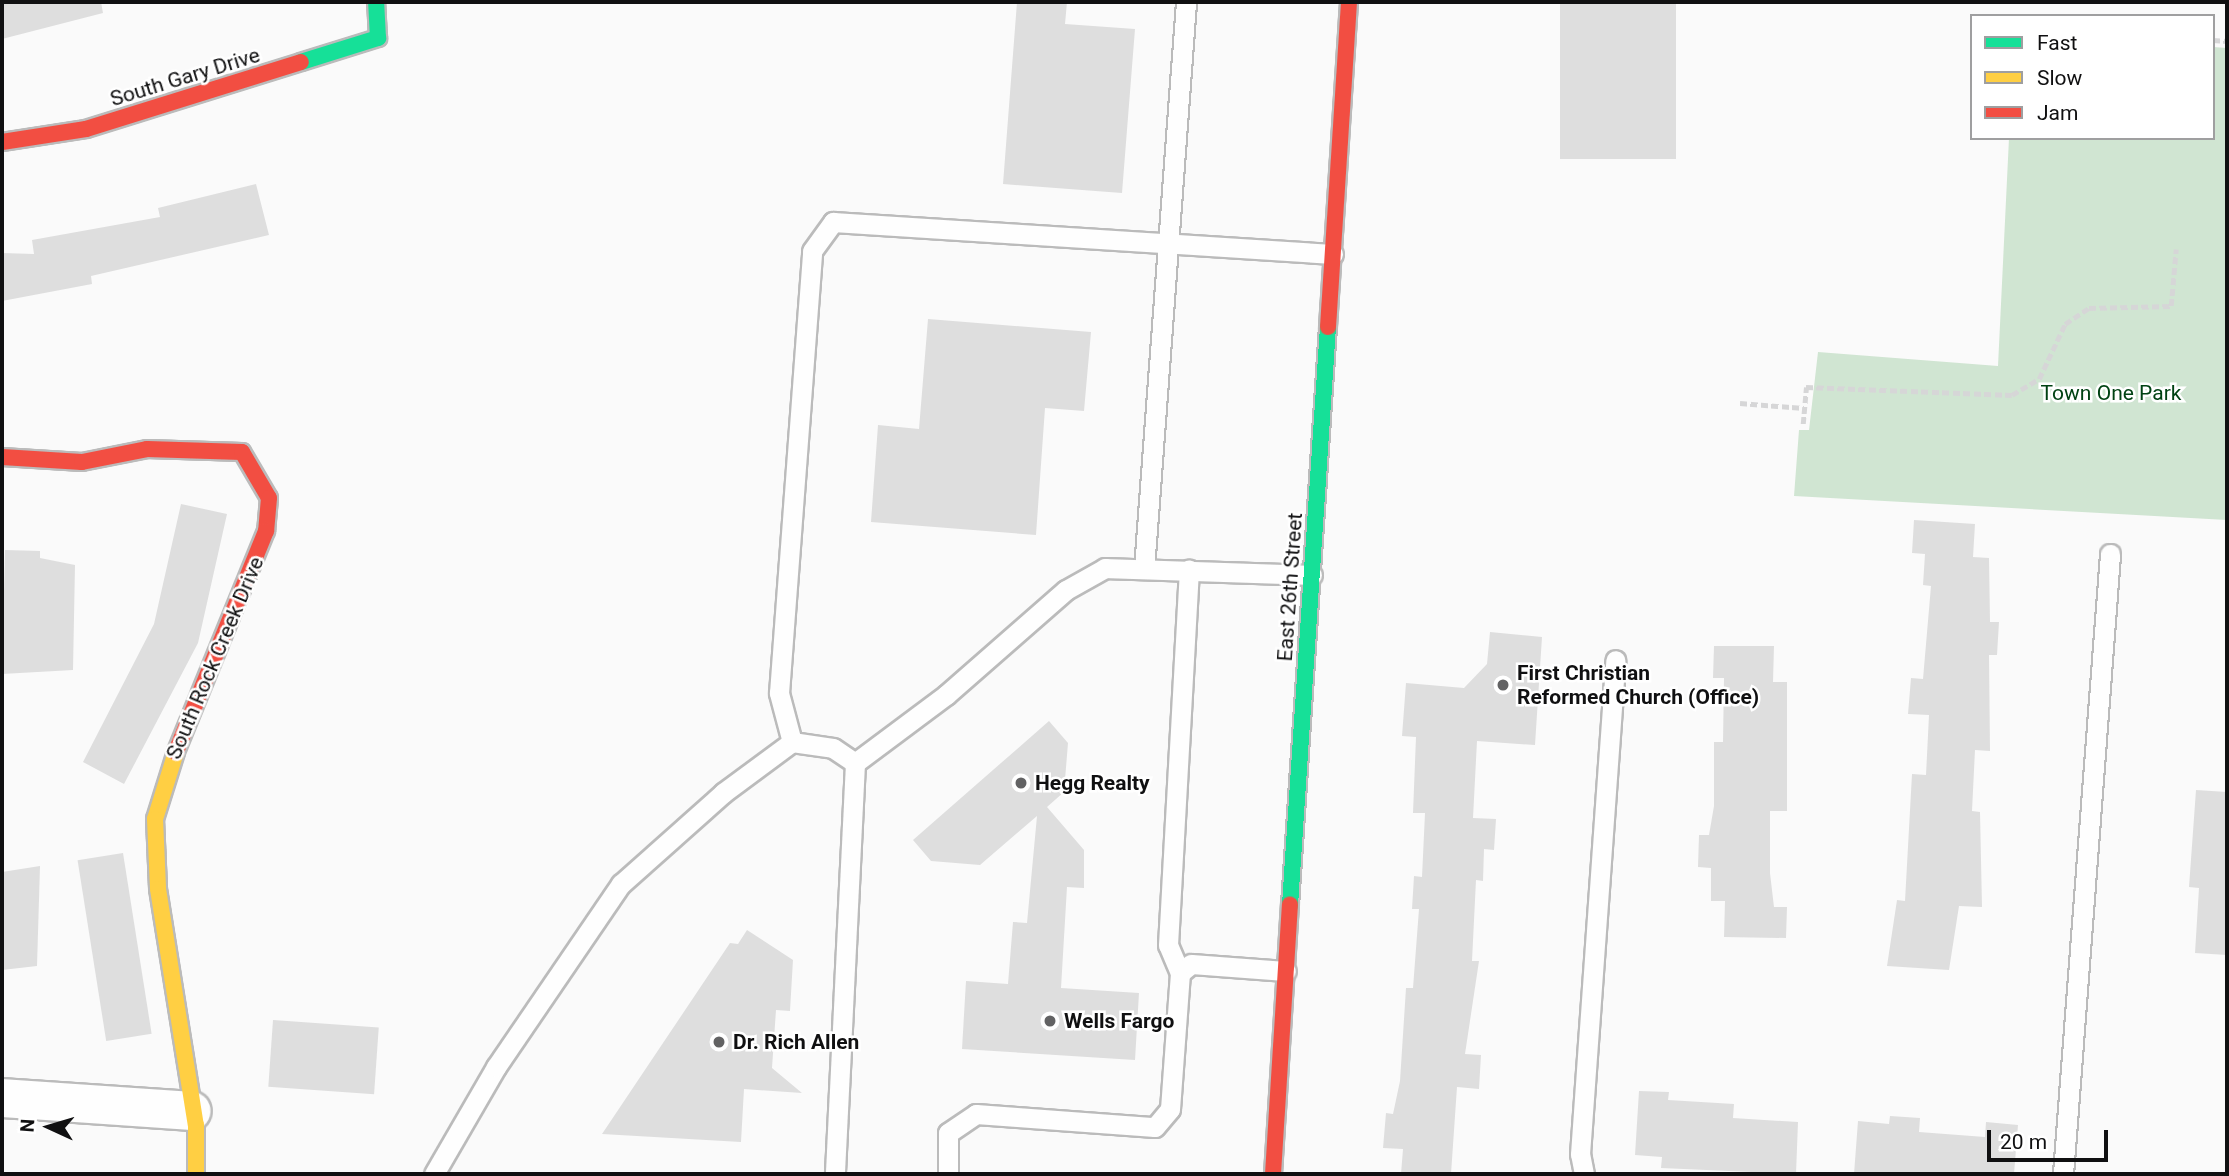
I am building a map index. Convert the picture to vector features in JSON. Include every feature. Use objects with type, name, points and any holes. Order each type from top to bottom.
[{"type":"street","name":"South Gary Drive","points":[[2,142],[86,130],[378,38],[376,2]]},
{"type":"street","name":"East 26th Street","points":[[1273,1174],[1349,2]]},
{"type":"street","name":"South Rock Creek Drive","points":[[2,457],[82,462],[147,449],[221,447],[242,452],[269,498],[266,531],[243,596],[167,773],[155,819],[158,890],[192,1111],[196,1174]]},
{"type":"street","points":[[2,1098],[192,1111]]},
{"type":"lane","points":[[1144,569],[1186,2]]},
{"type":"lane","points":[[792,742],[779,693],[812,251],[833,222],[1167,240],[1333,254]]},
{"type":"lane","points":[[2063,1174],[2110,554]]},
{"type":"lane","points":[[855,763],[946,695],[1066,590],[1105,568],[1312,575]]},
{"type":"lane","points":[[948,1174],[948,1133],[976,1114],[1155,1127],[1170,1109],[1180,973],[1168,945],[1189,570]]},
{"type":"lane","points":[[1584,1174],[1580,1154],[1615,660]]},
{"type":"lane","points":[[434,1174],[496,1067],[621,884],[723,793],[792,742],[833,748],[855,763]]},
{"type":"lane","points":[[835,1174],[855,763]]},
{"type":"lane","points":[[1180,973],[1191,964],[1286,971]]},
{"type":"path","points":[[1803,424],[1806,387],[2012,395],[2039,379],[2065,324],[2088,308],[2171,306],[2176,249]]},
{"type":"path","points":[[1740,403],[1804,408]]},
{"type":"green space","name":"Town One Park","points":[[2215,47],[2227,48],[2227,520],[1794,496],[1799,430],[1809,430],[1818,352],[1998,366],[2009,140],[2215,140]]},
{"type":"building","points":[[2,2],[101,2],[103,13],[2,39]]},
{"type":"building","points":[[1017,2],[1067,2],[1065,24],[1135,29],[1122,193],[1003,184]]},
{"type":"building","points":[[1560,2],[1676,2],[1676,159],[1560,159]]},
{"type":"building","points":[[256,184],[269,235],[91,276],[92,284],[2,301],[2,253],[34,254],[32,240],[160,217],[158,208]]},
{"type":"building","points":[[928,319],[1091,332],[1084,411],[1045,408],[1036,535],[871,522],[878,425],[919,429]]},
{"type":"building","points":[[181,504],[227,514],[198,643],[124,784],[83,762],[154,624]]},
{"type":"building","points":[[1914,520],[1975,524],[1973,557],[1989,558],[1990,622],[1999,622],[1997,655],[1989,655],[1990,751],[1975,750],[1972,811],[1980,812],[1982,907],[1959,906],[1949,970],[1887,966],[1897,900],[1905,901],[1912,774],[1926,775],[1929,715],[1908,714],[1911,678],[1923,679],[1931,586],[1923,585],[1925,554],[1912,553]]},
{"type":"building","points":[[5,550],[40,551],[40,558],[75,565],[73,670],[2,674]]},
{"type":"building","points":[[1490,632],[1542,637],[1535,745],[1477,741],[1473,818],[1496,819],[1494,850],[1484,849],[1483,881],[1476,880],[1472,961],[1479,961],[1465,1054],[1481,1055],[1479,1089],[1457,1087],[1451,1174],[1401,1174],[1403,1149],[1383,1148],[1386,1113],[1393,1114],[1400,1081],[1406,988],[1413,988],[1419,909],[1412,909],[1414,876],[1422,877],[1425,813],[1413,813],[1416,737],[1402,736],[1406,683],[1464,688],[1487,664]]},
{"type":"building","points":[[1714,646],[1774,646],[1773,682],[1787,682],[1787,811],[1770,811],[1770,873],[1774,907],[1787,907],[1786,938],[1724,937],[1725,901],[1711,901],[1711,868],[1698,867],[1699,835],[1709,835],[1714,806],[1714,742],[1723,742],[1724,678],[1713,678]]},
{"type":"building","points":[[1049,721],[1068,743],[1064,792],[1047,807],[1084,850],[1084,888],[1067,887],[1061,988],[1139,993],[1135,1060],[962,1049],[966,981],[1008,984],[1013,922],[1027,923],[1037,816],[980,865],[931,861],[913,840]]},
{"type":"building","points":[[2196,790],[2227,792],[2227,955],[2195,953],[2199,888],[2189,887]]},
{"type":"building","points":[[123,853],[152,1034],[106,1041],[78,860]]},
{"type":"building","points":[[40,866],[37,966],[2,970],[2,872]]},
{"type":"building","name":"Dr. Rich Allen","points":[[747,930],[793,960],[790,1011],[776,1010],[772,1068],[802,1093],[744,1089],[741,1142],[602,1134],[730,943],[738,944]]},
{"type":"building","points":[[273,1020],[379,1027],[374,1094],[268,1087]]},
{"type":"building","points":[[1639,1091],[1669,1092],[1668,1100],[1734,1104],[1733,1118],[1798,1122],[1796,1174],[1661,1168],[1662,1157],[1635,1155]]},
{"type":"building","points":[[1890,1116],[1920,1118],[1919,1132],[1985,1137],[1986,1122],[2018,1125],[2014,1174],[1854,1174],[1858,1121],[1889,1124]]},
{"type":"traffic: fast","points":[[301,62],[378,38],[376,2]]},
{"type":"traffic: fast","points":[[1290,905],[1328,327]]},
{"type":"traffic: slow","points":[[176,752],[155,819],[158,889],[196,1125],[196,1174]]},
{"type":"traffic: jam","points":[[1328,327],[1349,2]]},
{"type":"traffic: jam","points":[[2,142],[86,129],[301,62]]},
{"type":"traffic: jam","points":[[2,457],[82,462],[147,449],[242,452],[269,498],[266,531],[176,752]]},
{"type":"traffic: jam","points":[[1273,1174],[1290,905]]},
{"type":"place","name":"First Christian Reformed Church (Office)","points":[[1503,685]]},
{"type":"place","name":"Hegg Realty","points":[[1021,783]]},
{"type":"place","name":"Wells Fargo","points":[[1050,1021]]},
{"type":"place","name":"Dr. Rich Allen","points":[[719,1042]]}]
